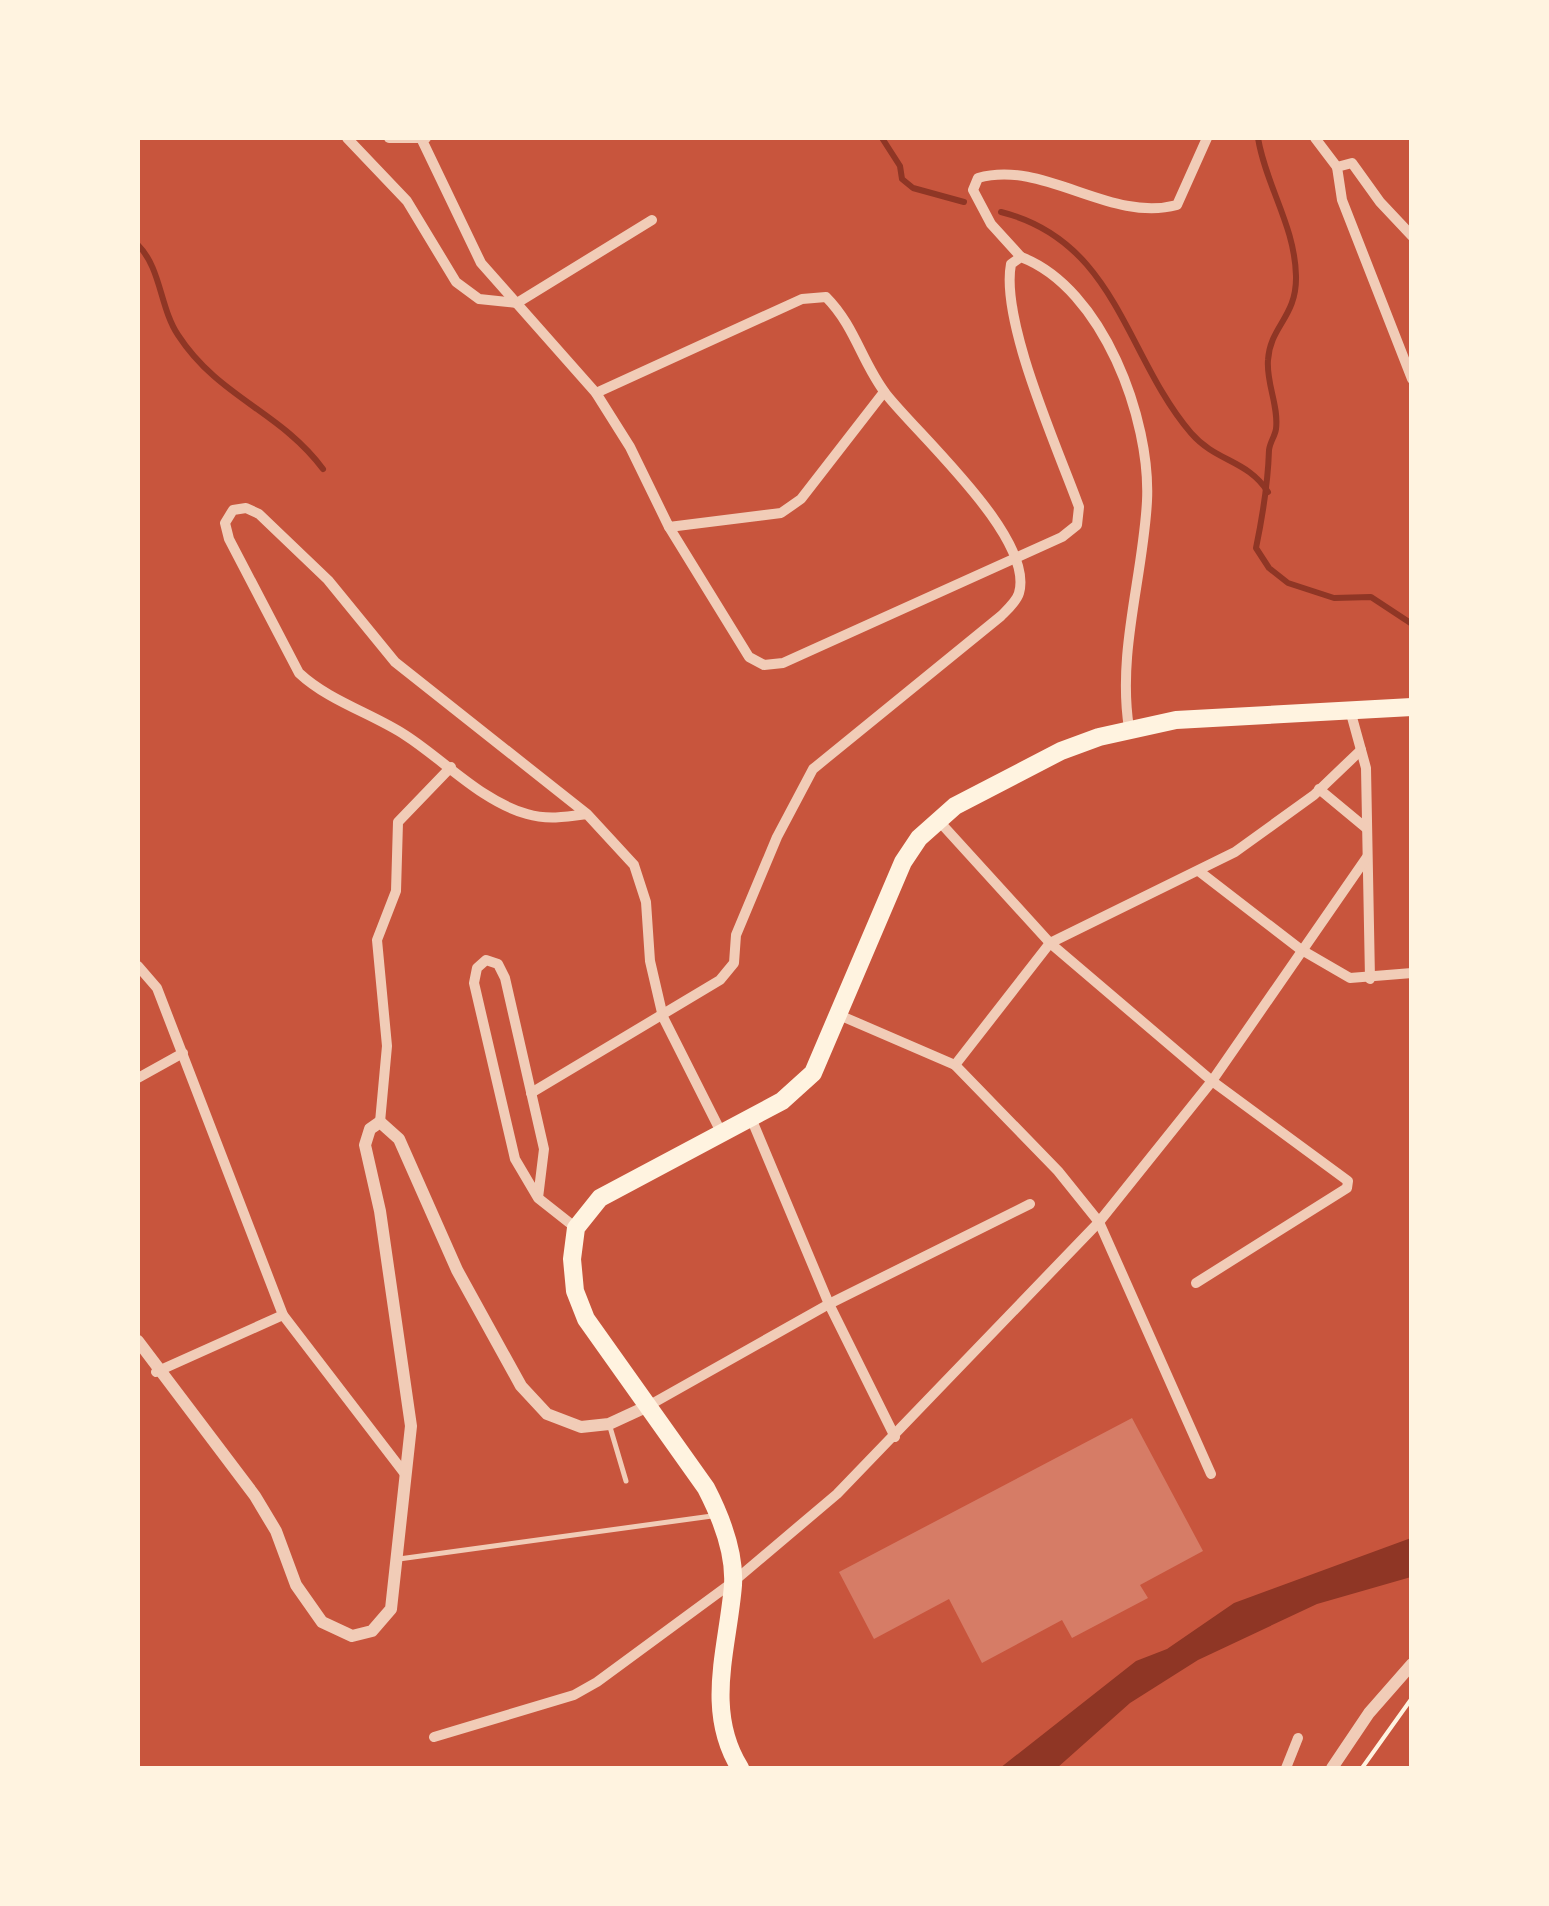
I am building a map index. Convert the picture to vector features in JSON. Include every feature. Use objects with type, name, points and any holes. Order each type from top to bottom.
[{"type":"highway","points":[[740,1768],[723,1729],[719,1696],[734,1582],[720,1516],[586,1319],[575,1291],[572,1260],[576,1228],[600,1198],[782,1101],[813,1073],[903,862],[938,820],[981,791],[1060,751],[1129,728],[1220,717],[1412,708]]},
{"type":"street","points":[[347,138],[406,202],[456,282],[479,298],[517,303],[652,220]]},
{"type":"street","points":[[390,138],[423,138],[461,228],[481,263],[596,394],[630,446],[669,526],[749,656],[764,665],[783,663],[1062,537],[1078,525],[1079,507],[1026,358],[1008,280],[1011,264],[1022,257]]},
{"type":"street","points":[[1129,728],[1122,688],[1147,502],[1147,461],[1104,332],[1086,307],[1042,265],[1022,257],[991,224],[973,190],[978,178],[994,173],[1029,178],[1100,202],[1158,210],[1177,205],[1207,138]]},
{"type":"street","points":[[1315,138],[1338,167],[1342,200],[1412,379]]},
{"type":"street","points":[[1338,167],[1352,163],[1380,202],[1412,236]]},
{"type":"street","points":[[531,1092],[720,980],[734,963],[736,935],[778,837],[813,769],[1000,616],[1019,596],[1021,572],[1015,555],[974,491],[884,392],[846,317],[826,297],[802,299],[596,394]]},
{"type":"street","points":[[669,526],[780,513],[801,499],[884,392]]},
{"type":"street","points":[[587,814],[555,819],[525,814],[495,800],[388,725],[314,687],[299,673],[228,538],[226,523],[233,510],[246,508],[259,514],[328,580],[395,662],[587,814],[634,864],[646,902],[650,961],[663,1017],[722,1134]]},
{"type":"street","points":[[1350,710],[1366,768],[1370,980]]},
{"type":"street","points":[[955,1065],[1050,942],[1235,852],[1319,789],[1361,750]]},
{"type":"street","points":[[138,1341],[156,1372],[255,1496],[276,1532],[296,1585],[322,1622],[352,1636],[372,1631],[390,1609],[412,1426],[380,1211],[366,1145],[370,1129],[380,1122],[387,1046],[377,940],[396,890],[398,822],[451,767]]},
{"type":"street","points":[[1319,789],[1366,828]]},
{"type":"street","points":[[938,820],[1050,942],[1212,1081],[1348,1181],[1347,1188],[1196,1283]]},
{"type":"street","points":[[434,1737],[574,1695],[734,1582],[838,1494],[1100,1222],[1212,1081],[1366,857]]},
{"type":"street","points":[[1200,872],[1300,948],[1350,978],[1370,980],[1412,973]]},
{"type":"street","points":[[538,1198],[544,1149],[505,978],[498,964],[486,960],[476,968],[474,983],[514,1159],[538,1198],[576,1228]]},
{"type":"street","points":[[138,966],[157,988],[283,1315],[405,1474]]},
{"type":"street","points":[[839,1015],[955,1065],[1058,1170],[1100,1222],[1211,1474]]},
{"type":"street","points":[[138,1078],[183,1053]]},
{"type":"street","points":[[751,1118],[829,1304],[894,1438]]},
{"type":"street","points":[[380,1122],[399,1139],[458,1270],[521,1386],[547,1414],[581,1427],[609,1424],[648,1406],[829,1304],[1030,1204]]},
{"type":"street","points":[[156,1372],[283,1315]]},
{"type":"street","points":[[1332,1768],[1368,1713],[1412,1664]]},
{"type":"street","points":[[1286,1768],[1298,1738]]},
{"type":"lane","points":[[609,1424],[626,1481]]},
{"type":"lane","points":[[399,1559],[720,1516]]},
{"type":"path","points":[[1362,1768],[1412,1698]]},
{"type":"shaded area","points":[[1411,1538],[1411,1577],[1317,1604],[1198,1660],[1130,1703],[1057,1768],[1000,1768],[1136,1661],[1167,1649],[1234,1603]]},
{"type":"building","points":[[1132,1418],[1203,1551],[1140,1585],[1148,1598],[1072,1638],[1062,1620],[982,1663],[949,1599],[874,1639],[839,1572]]},
{"type":"waterway","points":[[882,138],[900,166],[902,179],[913,188],[964,202]]},
{"type":"waterway","points":[[1258,138],[1291,240],[1296,276],[1292,302],[1273,338],[1268,360],[1276,429],[1269,450],[1256,548],[1269,568],[1288,583],[1334,598],[1371,597],[1412,624]]},
{"type":"waterway","points":[[1001,212],[1040,227],[1070,248],[1095,274],[1169,403],[1191,433],[1211,450],[1251,473],[1268,492]]},
{"type":"waterway","points":[[138,245],[151,265],[172,324],[194,356],[231,390],[288,432],[323,469]]}]
